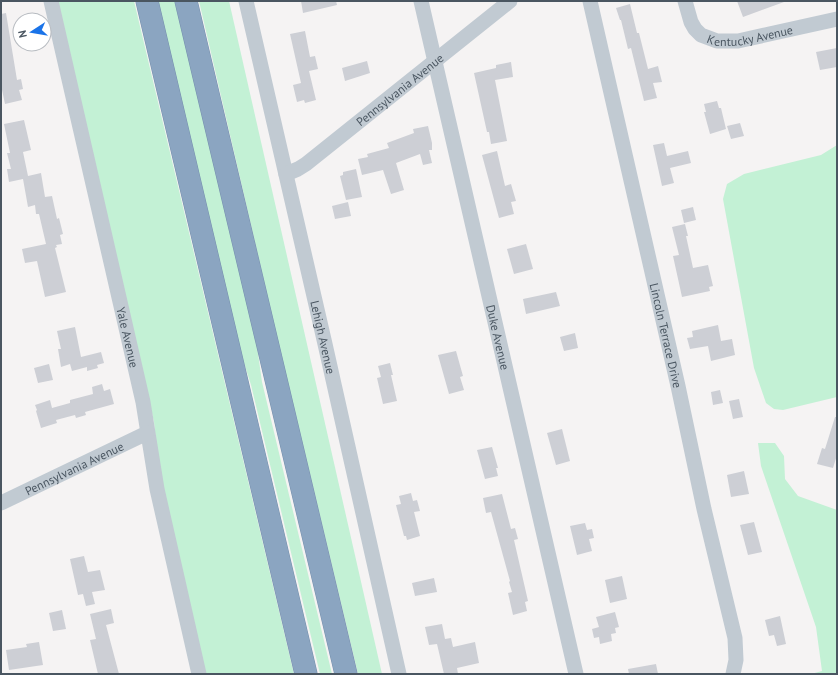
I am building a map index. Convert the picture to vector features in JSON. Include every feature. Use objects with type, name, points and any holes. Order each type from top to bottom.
[{"type":"highway","points":[[147,1],[306,674]]},
{"type":"highway","points":[[186,1],[346,674]]},
{"type":"street","name":"Yale Avenue","points":[[51,1],[141,394],[164,526],[199,674]]},
{"type":"street","name":"Lehigh Avenue","points":[[246,1],[399,674]]},
{"type":"street","name":"Duke Avenue","points":[[422,1],[576,674]]},
{"type":"street","name":"Pennsylvania Avenue","points":[[286,174],[298,170],[306,164],[510,1]]},
{"type":"street","name":"Lincoln Terrace Drive","points":[[590,1],[678,386],[704,509],[735,638],[736,660],[733,672]]},
{"type":"street","name":"Kentucky Avenue","points":[[685,1],[691,22],[695,29],[701,35],[717,41],[738,41],[837,20]]},
{"type":"street","name":"Pennsylvania Avenue","points":[[1,503],[147,432]]},
{"type":"green space","points":[[58,1],[134,1],[294,674],[205,674],[159,470],[154,422]]},
{"type":"green space","points":[[157,1],[175,1],[255,332],[262,382],[332,674],[320,674],[251,385],[236,338]]},
{"type":"green space","points":[[199,1],[229,1],[382,674],[358,674],[276,333]]},
{"type":"green space","points":[[837,145],[837,397],[783,410],[774,409],[766,403],[754,368],[723,199],[727,184],[744,174],[821,155]]},
{"type":"green space","points":[[758,443],[775,443],[784,456],[785,479],[798,496],[837,510],[837,674],[811,674],[822,671],[816,627],[761,466]]},
{"type":"building","points":[[301,1],[336,1],[337,5],[303,13]]},
{"type":"building","points":[[737,1],[784,1],[784,2],[743,17]]},
{"type":"building","points":[[630,4],[648,69],[658,66],[662,82],[653,83],[657,98],[644,101],[631,48],[628,49],[621,20],[616,8]]},
{"type":"building","points":[[6,13],[17,80],[21,79],[23,89],[19,90],[22,100],[5,104],[1,85],[1,14]]},
{"type":"building","points":[[305,31],[310,57],[315,56],[318,69],[309,71],[316,100],[305,103],[304,100],[297,102],[293,85],[301,83],[290,34]]},
{"type":"building","points":[[837,48],[837,67],[820,70],[816,52]]},
{"type":"building","points":[[367,61],[370,73],[345,81],[342,68]]},
{"type":"building","points":[[511,62],[513,77],[495,80],[507,141],[491,144],[474,73],[496,68],[496,65]]},
{"type":"building","points":[[717,101],[719,108],[721,108],[726,129],[710,134],[704,112],[706,112],[704,104]]},
{"type":"building","points":[[24,120],[31,150],[23,152],[28,176],[41,173],[45,197],[52,196],[57,219],[59,218],[63,234],[60,235],[62,244],[56,245],[57,247],[55,248],[66,292],[45,297],[37,261],[25,263],[22,249],[46,244],[39,214],[36,214],[35,205],[28,207],[23,179],[9,182],[7,169],[11,169],[7,153],[10,153],[4,124]]},
{"type":"building","points":[[740,123],[744,136],[731,139],[727,126]]},
{"type":"building","points":[[428,126],[432,143],[432,150],[429,150],[432,163],[423,165],[420,154],[396,163],[404,190],[391,194],[383,170],[362,175],[358,159],[368,157],[367,154],[389,148],[387,143],[414,133],[413,129]]},
{"type":"building","points":[[664,143],[667,156],[688,151],[691,163],[670,168],[674,183],[662,186],[653,145]]},
{"type":"building","points":[[497,151],[505,186],[511,184],[516,201],[511,202],[514,214],[499,218],[482,155]]},
{"type":"building","points":[[356,169],[362,197],[346,200],[340,176],[343,175],[343,172]]},
{"type":"building","points":[[348,202],[351,216],[335,219],[332,206]]},
{"type":"building","points":[[693,207],[696,220],[684,223],[681,210]]},
{"type":"building","points":[[685,224],[693,268],[708,265],[713,286],[709,287],[710,291],[682,297],[673,256],[679,255],[672,227]]},
{"type":"building","points":[[526,244],[533,269],[514,274],[507,249]]},
{"type":"building","points":[[556,292],[560,306],[526,314],[523,299]]},
{"type":"building","points":[[718,325],[721,341],[732,339],[735,355],[711,361],[708,346],[690,349],[687,338],[693,337],[692,331]]},
{"type":"building","points":[[75,327],[81,357],[101,352],[104,363],[97,365],[98,368],[87,371],[87,367],[72,371],[70,364],[61,367],[58,349],[61,349],[57,331]]},
{"type":"building","points":[[575,333],[578,348],[564,351],[560,337]]},
{"type":"building","points":[[456,351],[463,376],[460,377],[464,390],[449,394],[438,355]]},
{"type":"building","points":[[390,363],[397,401],[383,404],[377,378],[381,377],[378,366]]},
{"type":"building","points":[[49,364],[53,380],[38,383],[34,368]]},
{"type":"building","points":[[102,384],[104,391],[110,389],[114,404],[85,412],[86,415],[76,418],[75,415],[56,420],[57,423],[41,428],[35,405],[50,400],[52,408],[70,403],[70,400],[93,394],[92,387]]},
{"type":"building","points":[[720,390],[723,403],[713,405],[711,392]]},
{"type":"building","points":[[739,399],[743,417],[733,419],[729,401]]},
{"type":"building","points":[[835,417],[837,417],[837,455],[833,468],[817,464],[822,448],[825,449]]},
{"type":"building","points":[[562,429],[570,461],[556,465],[547,433]]},
{"type":"building","points":[[492,447],[498,468],[496,468],[498,476],[485,479],[477,450]]},
{"type":"building","points":[[744,471],[749,494],[731,497],[727,475]]},
{"type":"building","points":[[411,493],[413,501],[417,500],[420,511],[414,512],[420,536],[407,540],[406,536],[404,536],[396,505],[401,504],[399,496]]},
{"type":"building","points":[[502,494],[511,529],[515,528],[518,539],[514,540],[528,601],[525,602],[527,611],[513,615],[508,593],[512,592],[510,581],[491,512],[486,513],[483,498]]},
{"type":"building","points":[[754,522],[762,552],[748,555],[740,525]]},
{"type":"building","points":[[585,523],[587,530],[592,529],[594,538],[589,539],[592,551],[577,555],[570,526]]},
{"type":"building","points":[[84,556],[88,572],[100,570],[105,590],[92,592],[95,604],[86,606],[83,594],[78,595],[70,559]]},
{"type":"building","points":[[622,576],[627,599],[610,603],[605,580]]},
{"type":"building","points":[[434,578],[437,592],[415,596],[412,583]]},
{"type":"building","points":[[111,609],[114,623],[106,625],[119,674],[98,674],[90,640],[96,639],[90,614]]},
{"type":"building","points":[[62,610],[66,629],[53,631],[49,613]]},
{"type":"building","points":[[615,612],[619,627],[615,628],[616,633],[611,634],[612,641],[600,644],[599,637],[594,638],[592,629],[599,627],[596,617]]},
{"type":"building","points":[[780,616],[786,644],[777,646],[774,635],[769,636],[765,620]]},
{"type":"building","points":[[442,624],[445,639],[451,638],[453,647],[475,642],[479,663],[457,668],[458,674],[444,674],[437,644],[429,645],[425,627]]},
{"type":"building","points":[[39,642],[43,665],[9,670],[6,650],[27,647],[26,644]]},
{"type":"building","points":[[656,664],[658,674],[629,674],[628,669]]}]
